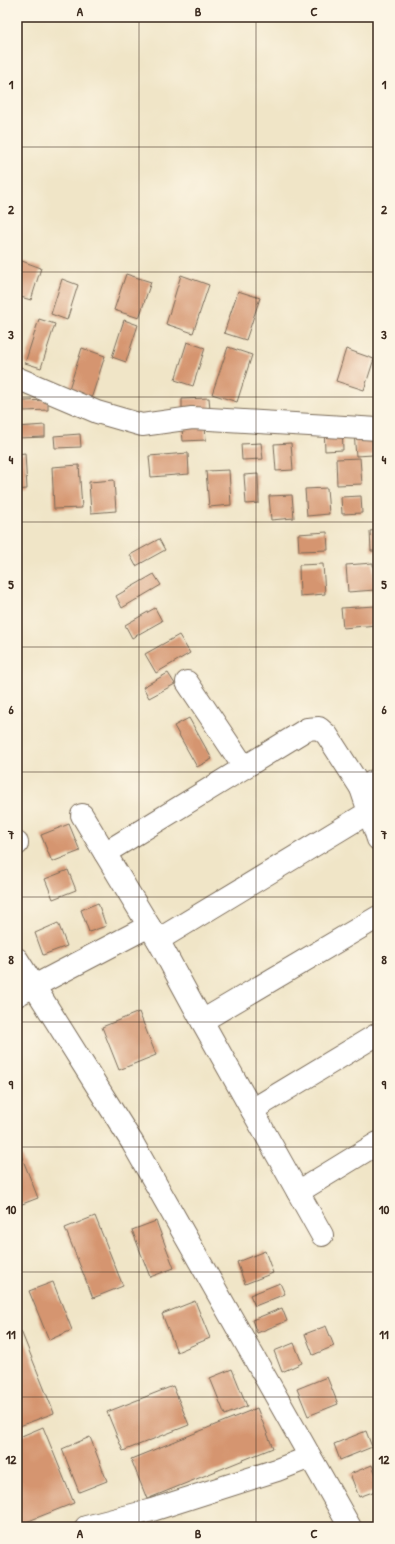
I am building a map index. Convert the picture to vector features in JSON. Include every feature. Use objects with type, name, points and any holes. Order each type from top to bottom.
[{"type":"street","points":[[17,378],[97,412],[142,426],[192,418],[378,429]]},
{"type":"street","points":[[187,682],[244,767]]},
{"type":"street","points":[[105,853],[298,733],[307,729],[319,728],[327,735],[369,784],[369,812],[378,839]]},
{"type":"street","points":[[26,991],[154,933],[369,812]]},
{"type":"street","points":[[82,815],[154,933],[322,1235]]},
{"type":"street","points":[[202,1021],[378,917]]},
{"type":"street","points":[[17,959],[26,991],[132,1142],[350,1527]]},
{"type":"street","points":[[252,1110],[378,1034]]},
{"type":"street","points":[[298,1192],[378,1143]]},
{"type":"street","points":[[86,1527],[152,1510],[252,1478],[310,1457]]},
{"type":"building","points":[[22,261],[41,268],[31,300],[17,296],[17,275]]},
{"type":"building","points":[[126,274],[151,282],[139,318],[114,310]]},
{"type":"building","points":[[181,275],[209,285],[193,333],[166,324]]},
{"type":"building","points":[[62,279],[78,285],[67,320],[51,314]]},
{"type":"building","points":[[238,291],[260,298],[246,340],[224,333]]},
{"type":"building","points":[[39,319],[55,324],[41,368],[25,363]]},
{"type":"building","points":[[124,320],[138,325],[126,362],[112,357]]},
{"type":"building","points":[[187,342],[205,348],[193,386],[175,380]]},
{"type":"building","points":[[228,347],[252,355],[237,402],[212,394]]},
{"type":"building","points":[[82,348],[105,356],[90,402],[67,395]]},
{"type":"building","points":[[346,349],[374,359],[364,390],[336,381]]},
{"type":"building","points":[[209,398],[210,410],[182,412],[182,399]]},
{"type":"building","points":[[48,400],[48,410],[24,411],[23,401]]},
{"type":"building","points":[[45,425],[45,437],[17,438],[17,427]]},
{"type":"building","points":[[342,425],[343,450],[325,451],[324,426]]},
{"type":"building","points":[[205,426],[206,440],[183,441],[182,428]]},
{"type":"building","points":[[372,432],[373,455],[356,456],[354,433]]},
{"type":"building","points":[[80,434],[81,447],[55,448],[54,436]]},
{"type":"building","points":[[261,443],[263,459],[242,460],[241,444]]},
{"type":"building","points":[[291,443],[293,470],[276,471],[274,444]]},
{"type":"building","points":[[25,453],[27,489],[17,490],[17,454]]},
{"type":"building","points":[[188,453],[189,474],[151,477],[149,456]]},
{"type":"building","points":[[375,456],[378,456],[378,477],[377,477]]},
{"type":"building","points":[[360,458],[362,484],[337,485],[336,459]]},
{"type":"building","points":[[79,465],[82,508],[54,509],[52,467]]},
{"type":"building","points":[[229,470],[231,505],[209,507],[206,471]]},
{"type":"building","points":[[258,474],[259,503],[246,504],[244,475]]},
{"type":"building","points":[[114,480],[116,511],[91,513],[89,482]]},
{"type":"building","points":[[327,488],[329,514],[307,516],[305,489]]},
{"type":"building","points":[[292,495],[294,518],[271,520],[269,496]]},
{"type":"building","points":[[361,496],[362,513],[342,514],[341,497]]},
{"type":"building","points":[[378,530],[378,551],[371,551],[370,531]]},
{"type":"building","points":[[327,532],[328,550],[299,551],[298,534]]},
{"type":"building","points":[[159,539],[165,550],[136,566],[130,555]]},
{"type":"building","points":[[373,563],[375,590],[348,592],[346,565]]},
{"type":"building","points":[[323,564],[325,594],[300,596],[299,565]]},
{"type":"building","points":[[154,574],[161,585],[122,608],[116,596]]},
{"type":"building","points":[[376,606],[377,625],[343,628],[341,608]]},
{"type":"building","points":[[155,608],[162,621],[132,638],[125,625]]},
{"type":"building","points":[[179,635],[190,653],[156,673],[145,654]]},
{"type":"building","points":[[168,673],[175,684],[149,698],[143,687]]},
{"type":"building","points":[[189,718],[212,759],[197,767],[174,726]]},
{"type":"building","points":[[69,824],[80,851],[52,862],[41,835]]},
{"type":"building","points":[[68,870],[76,890],[53,899],[45,879]]},
{"type":"building","points":[[98,903],[106,926],[89,932],[81,910]]},
{"type":"building","points":[[58,923],[67,946],[43,955],[35,933]]},
{"type":"building","points":[[139,1012],[156,1055],[119,1070],[102,1027]]},
{"type":"building","points":[[21,1155],[38,1198],[17,1206],[17,1157]]},
{"type":"building","points":[[95,1216],[123,1286],[93,1298],[65,1228]]},
{"type":"building","points":[[156,1221],[174,1268],[150,1277],[132,1230]]},
{"type":"building","points":[[265,1251],[273,1273],[245,1284],[237,1262]]},
{"type":"building","points":[[53,1282],[72,1330],[49,1340],[29,1291]]},
{"type":"building","points":[[280,1283],[285,1294],[255,1306],[250,1295]]},
{"type":"building","points":[[195,1301],[210,1338],[177,1352],[162,1314]]},
{"type":"building","points":[[282,1308],[287,1321],[257,1333],[252,1320]]},
{"type":"building","points":[[326,1326],[334,1346],[313,1355],[305,1334]]},
{"type":"building","points":[[21,1331],[54,1413],[17,1427],[17,1333]]},
{"type":"building","points":[[294,1343],[302,1363],[282,1372],[274,1351]]},
{"type":"building","points":[[232,1369],[247,1406],[225,1415],[210,1378]]},
{"type":"building","points":[[327,1377],[338,1404],[308,1416],[297,1389]]},
{"type":"building","points":[[173,1386],[189,1425],[123,1451],[107,1412]]},
{"type":"building","points":[[257,1408],[273,1448],[147,1499],[131,1459]]},
{"type":"building","points":[[43,1427],[74,1503],[21,1524],[17,1514],[17,1438]]},
{"type":"building","points":[[366,1431],[372,1447],[340,1460],[334,1444]]},
{"type":"building","points":[[90,1437],[107,1481],[79,1492],[62,1449]]},
{"type":"building","points":[[372,1465],[378,1479],[378,1490],[359,1497],[350,1474]]}]
